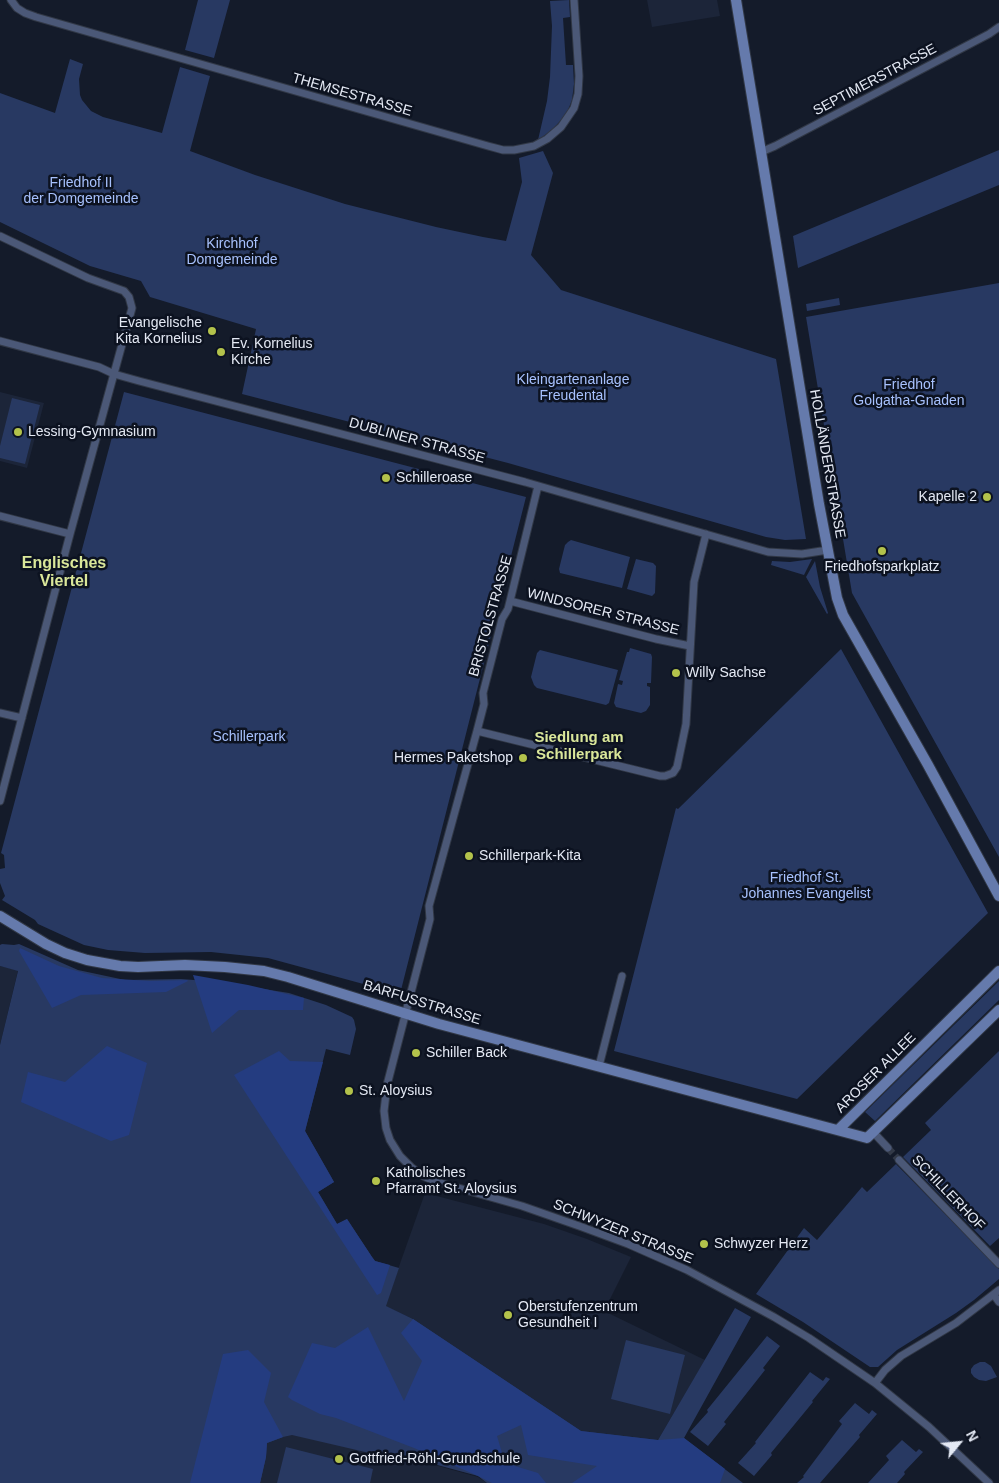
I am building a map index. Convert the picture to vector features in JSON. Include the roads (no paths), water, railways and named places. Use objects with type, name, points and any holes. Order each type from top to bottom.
[{"type":"main road","name":"HOLLÄNDERSTRASSE","points":[[736,0],[819,504],[837,598],[843,615],[932,772],[999,896]]},
{"type":"main road","name":"BARFUSSTRASSE","points":[[0,916],[46,944],[87,960],[120,966],[190,965],[264,972],[314,984],[405,1014],[839,1129]]},
{"type":"main road","name":"AROSER ALLEE","points":[[873,1132],[867,1138],[839,1129],[999,971]]},
{"type":"main road","points":[[873,1132],[999,1010]]},
{"type":"street","name":"THEMSESTRASSE","points":[[11,0],[17,8],[36,17],[503,150],[534,146],[547,139],[562,127],[574,108],[578,94],[579,76],[574,0]]},
{"type":"street","name":"SEPTIMERSTRASSE","points":[[762,152],[989,34],[999,27]]},
{"type":"street","points":[[0,236],[88,278],[124,290],[129,297],[132,308],[0,801]]},
{"type":"street","name":"DUBLINER STRASSE","points":[[0,341],[100,367],[114,374],[538,486],[768,552],[802,554],[828,550]]},
{"type":"street","name":"BRISTOLSTRASSE","points":[[405,1014],[430,919],[429,906],[484,704],[483,693],[502,619],[508,609],[538,486]]},
{"type":"street","points":[[0,516],[70,534]]},
{"type":"street","points":[[477,730],[646,773],[668,776],[673,773],[677,767],[685,731],[694,582],[706,534]]},
{"type":"street","name":"WINDSORER STRASSE","points":[[510,601],[690,646]]},
{"type":"street","points":[[0,713],[22,718]]},
{"type":"street","points":[[599,1066],[622,976]]},
{"type":"street","name":"SCHWYZER STRASSE","points":[[405,1014],[387,1085],[384,1111],[386,1128],[393,1146],[411,1167],[434,1181],[522,1206],[582,1227],[639,1248],[687,1270],[782,1322],[875,1383],[929,1427],[989,1483]]},
{"type":"street","points":[[873,1132],[888,1148]]},
{"type":"street","name":"SCHILLERHOF","points":[[900,1160],[999,1264]]},
{"type":"street","points":[[875,1383],[885,1370],[901,1356],[956,1323],[997,1293],[999,1302]]},
{"type":"tunnel","points":[[888,1148],[899,1160]]},
{"type":"place","name":"Evangelische Kita Kornelius","points":[[212,331]]},
{"type":"place","name":"Ev. Kornelius Kirche","points":[[221,352]]},
{"type":"place","name":"Lessing-Gymnasium","points":[[18,432]]},
{"type":"place","name":"Schilleroase","points":[[386,478]]},
{"type":"place","name":"Kapelle 2","points":[[987,497]]},
{"type":"place","name":"Friedhofsparkplatz","points":[[882,551]]},
{"type":"place","name":"Willy Sachse","points":[[676,673]]},
{"type":"place","name":"Hermes Paketshop","points":[[523,758]]},
{"type":"place","name":"Schillerpark-Kita","points":[[469,856]]},
{"type":"place","name":"Schiller Back","points":[[416,1053]]},
{"type":"place","name":"St. Aloysius","points":[[349,1091]]},
{"type":"place","name":"Katholisches Pfarramt St. Aloysius","points":[[376,1181]]},
{"type":"place","name":"Schwyzer Herz","points":[[704,1244]]},
{"type":"place","name":"Oberstufenzentrum Gesundheit I","points":[[508,1315]]},
{"type":"place","name":"Gottfried-Röhl-Grundschule","points":[[339,1459]]},
{"type":"district","name":"Englisches Viertel","points":[[64,573]]},
{"type":"district","name":"Siedlung am Schillerpark","points":[[579,746]]},
{"type":"park label","name":"Friedhof II der Domgemeinde","points":[[81,192]]},
{"type":"park label","name":"Kirchhof Domgemeinde","points":[[232,252]]},
{"type":"park label","name":"Kleingartenanlage Freudental","points":[[573,388]]},
{"type":"park label","name":"Friedhof Golgatha-Gnaden","points":[[909,394]]},
{"type":"park label","name":"Schillerpark","points":[[249,737]]},
{"type":"park label","name":"Friedhof St. Johannes Evangelist","points":[[806,886]]}]
